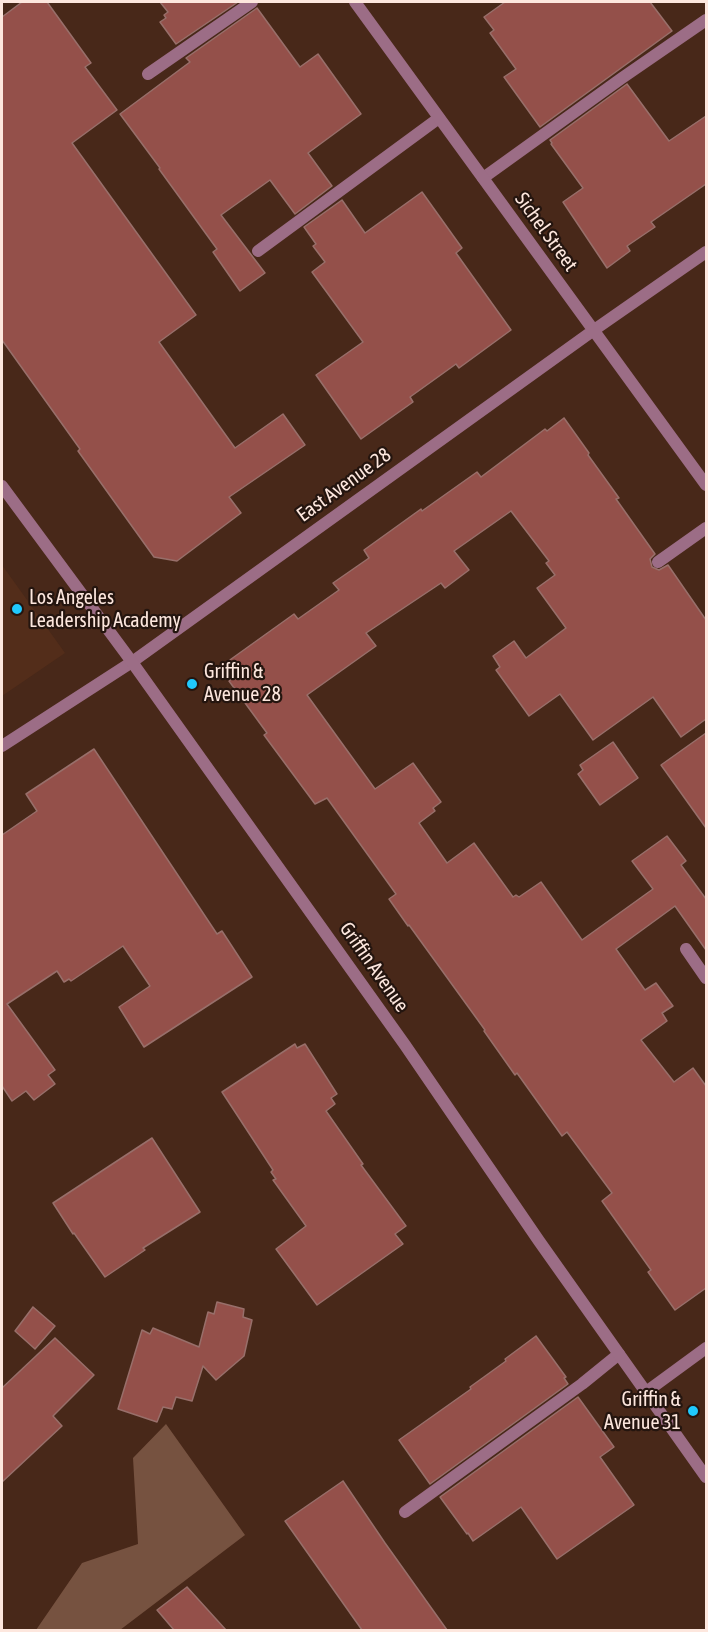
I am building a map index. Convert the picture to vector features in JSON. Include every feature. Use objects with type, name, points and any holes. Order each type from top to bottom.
[{"type":"street","points":[[148,74],[252,2]]},
{"type":"street","name":"Sichel Street","points":[[355,2],[706,485]]},
{"type":"street","points":[[483,178],[706,20]]},
{"type":"street","points":[[258,251],[439,118]]},
{"type":"street","name":"East Avenue 28","points":[[2,746],[132,662],[706,252]]},
{"type":"street","name":"Griffin Avenue","points":[[2,486],[132,662],[405,1045],[539,1241],[706,1477]]},
{"type":"street","points":[[658,562],[706,528]]},
{"type":"street","points":[[686,949],[706,978]]},
{"type":"street","points":[[646,1392],[706,1348]]},
{"type":"street","points":[[405,1512],[582,1384],[619,1354]]},
{"type":"shaded area","name":"Los Angeles Leadership Academy","points":[[2,565],[65,653],[2,696]]},
{"type":"shaded area","points":[[166,1424],[245,1535],[120,1630],[36,1630],[82,1563],[138,1544],[133,1458]]},
{"type":"building","points":[[22,2],[47,2],[91,63],[85,67],[117,110],[72,143],[196,315],[159,342],[235,448],[283,414],[305,445],[229,497],[241,513],[177,561],[154,557],[2,340],[2,17]]},
{"type":"building","points":[[160,2],[238,2],[176,44],[160,22],[166,18],[164,15],[168,12]]},
{"type":"building","points":[[505,2],[650,2],[672,31],[540,127],[504,77],[516,69],[490,33],[494,30],[484,17]]},
{"type":"building","points":[[257,8],[300,67],[318,54],[361,114],[308,153],[332,186],[295,214],[270,180],[221,215],[265,273],[240,291],[213,252],[217,249],[120,114],[190,62],[186,58]]},
{"type":"building","points":[[627,84],[669,141],[706,116],[706,184],[651,222],[655,227],[627,246],[630,251],[607,268],[563,202],[583,188],[550,140]]},
{"type":"building","points":[[422,192],[462,248],[456,253],[511,330],[459,368],[456,364],[410,397],[413,402],[361,439],[316,375],[363,342],[312,272],[325,262],[313,246],[316,244],[304,227],[342,200],[365,233]]},
{"type":"building","points":[[564,418],[619,498],[616,499],[655,554],[650,559],[652,567],[659,570],[668,565],[706,620],[706,719],[681,737],[653,697],[593,740],[560,694],[529,716],[496,670],[500,667],[493,656],[514,641],[526,658],[566,628],[537,588],[555,575],[546,563],[549,561],[511,511],[454,551],[469,570],[445,588],[441,583],[366,633],[376,646],[307,695],[375,789],[413,763],[441,802],[433,808],[435,811],[419,823],[447,863],[474,843],[513,897],[516,895],[519,897],[541,882],[582,940],[653,889],[632,861],[667,836],[686,861],[681,865],[706,899],[706,950],[675,906],[616,949],[645,990],[656,983],[673,1006],[662,1013],[667,1021],[641,1040],[674,1082],[693,1068],[706,1086],[706,1288],[675,1310],[648,1272],[651,1270],[602,1201],[612,1193],[567,1132],[562,1136],[517,1073],[515,1075],[485,1030],[389,899],[396,894],[327,798],[315,804],[264,735],[267,733],[229,681],[237,675],[227,662],[294,614],[298,619],[339,590],[333,583],[369,558],[364,550],[477,472],[481,477],[545,429],[547,431]]},
{"type":"building","points":[[706,733],[706,828],[661,765]]},
{"type":"building","points":[[613,742],[638,778],[600,805],[578,774],[583,770],[580,765]]},
{"type":"building","points":[[94,749],[217,934],[222,931],[252,977],[144,1047],[119,1007],[150,986],[123,946],[71,981],[69,979],[64,982],[57,971],[7,1004],[55,1070],[48,1075],[55,1084],[34,1100],[26,1091],[12,1101],[2,1086],[2,835],[37,811],[26,794]]},
{"type":"building","points":[[295,1044],[297,1048],[305,1044],[337,1094],[331,1098],[335,1104],[326,1111],[363,1164],[361,1165],[406,1226],[395,1234],[403,1244],[317,1305],[276,1249],[306,1226],[273,1180],[276,1179],[271,1172],[273,1170],[222,1092]]},
{"type":"building","points":[[152,1138],[200,1212],[143,1248],[145,1250],[105,1277],[53,1203]]},
{"type":"building","points":[[217,1302],[244,1309],[243,1317],[252,1320],[244,1356],[216,1380],[203,1366],[192,1401],[176,1397],[172,1409],[163,1407],[157,1422],[118,1409],[142,1330],[150,1334],[153,1328],[199,1347],[208,1312],[214,1314]]},
{"type":"building","points":[[33,1307],[55,1326],[35,1349],[15,1331]]},
{"type":"building","points":[[536,1336],[566,1377],[564,1378],[568,1384],[430,1484],[399,1440],[471,1389],[470,1387]]},
{"type":"building","points":[[55,1338],[94,1375],[53,1416],[62,1426],[2,1482],[2,1388]]},
{"type":"building","points":[[578,1397],[614,1447],[600,1457],[634,1505],[557,1559],[521,1507],[473,1541],[440,1497]]},
{"type":"building","points":[[343,1481],[447,1630],[362,1630],[285,1521]]},
{"type":"building","points":[[187,1587],[226,1630],[174,1630],[157,1610]]},
{"type":"place","name":"Los Angeles Leadership Academy","points":[[17,609]]},
{"type":"place","name":"Griffin & Avenue 28","points":[[192,684]]},
{"type":"place","name":"Griffin & Avenue 31","points":[[693,1411]]}]
